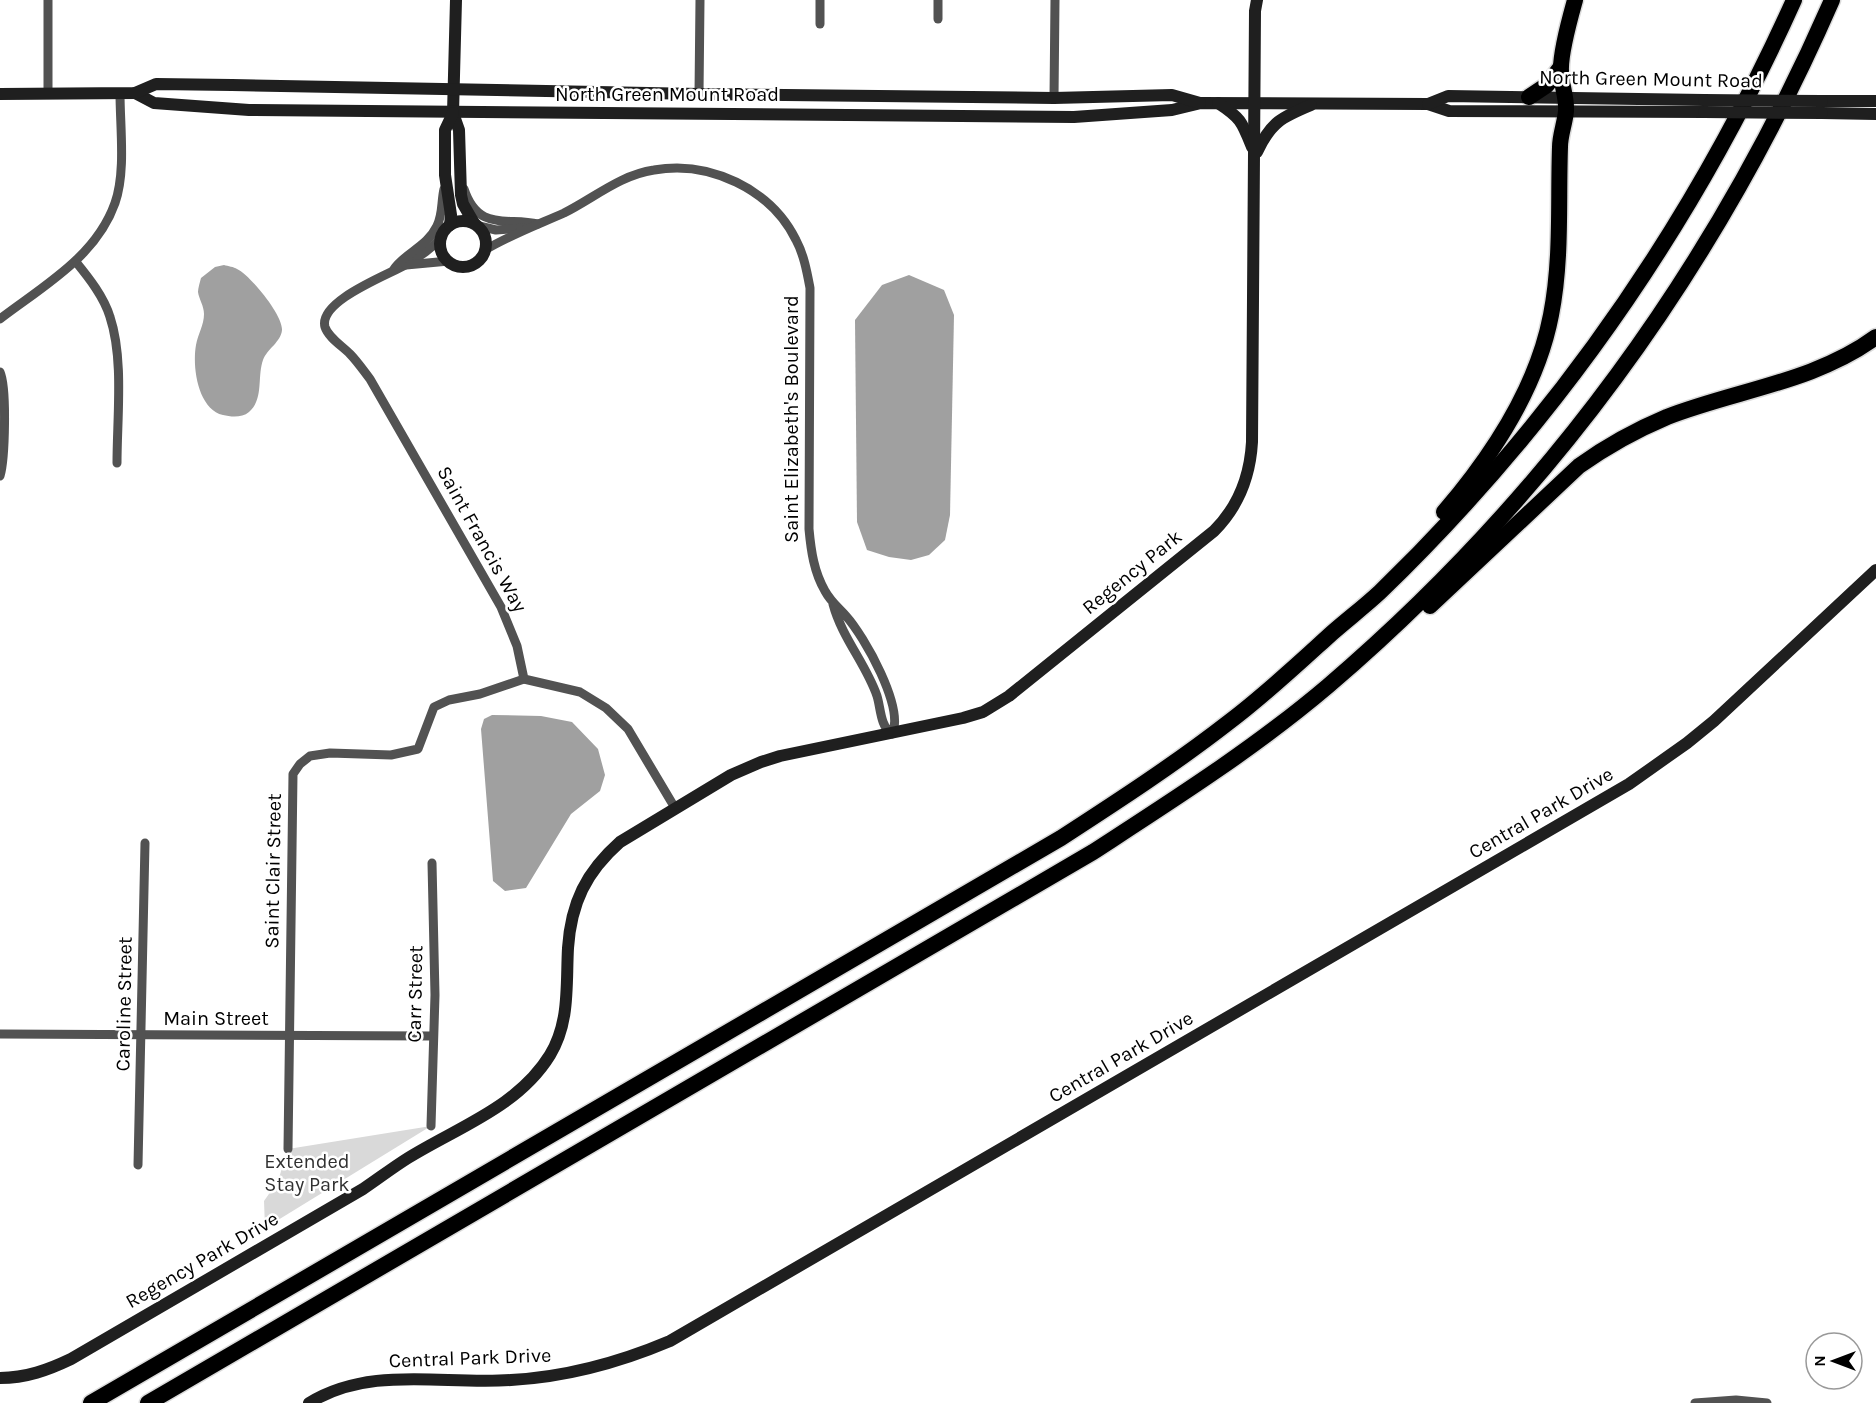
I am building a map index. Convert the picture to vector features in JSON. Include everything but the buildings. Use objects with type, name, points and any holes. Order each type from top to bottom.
[{"type":"highway","points":[[1361,607],[1374,586],[1471,480],[1499,440],[1520,403],[1538,360],[1551,316],[1560,234],[1560,145],[1566,105],[1560,68],[1575,0]]},
{"type":"highway","points":[[91,1403],[1061,838],[1119,801],[1231,721],[1377,595],[1472,497],[1539,418],[1606,333],[1676,227],[1708,173],[1752,89],[1794,0]]},
{"type":"highway","points":[[148,1403],[1093,852],[1211,774],[1327,687],[1412,610],[1488,532],[1557,453],[1620,373],[1705,246],[1738,189],[1806,59],[1832,0]]},
{"type":"highway","points":[[1529,97],[1547,85],[1560,68]]},
{"type":"highway","points":[[1327,687],[1352,674],[1370,659],[1456,584],[1579,466],[1602,450],[1627,435],[1668,417],[1816,369],[1844,357],[1876,337]]},
{"type":"street","points":[[48,0],[48,93]]},
{"type":"street","points":[[456,0],[453,113],[459,130],[459,181],[463,204],[485,235],[485,250]]},
{"type":"street","points":[[699,94],[700,0]]},
{"type":"street","points":[[820,0],[820,24]]},
{"type":"street","points":[[938,0],[938,19]]},
{"type":"street","points":[[1054,98],[1055,0]]},
{"type":"street","name":"Regency Park","points":[[675,808],[731,775],[761,762],[973,715],[994,706],[1214,531],[1226,519],[1237,503],[1251,464],[1256,102],[1255,11],[1257,0]]},
{"type":"street","name":"North Green Mount Road","points":[[0,93],[135,93],[156,84],[453,91],[1054,98],[1172,95],[1201,103]]},
{"type":"street","points":[[0,319],[76,262],[100,234],[115,202],[120,169],[120,93]]},
{"type":"street","name":"North Green Mount Road","points":[[135,93],[154,103],[249,110],[1074,117],[1172,110],[1201,103],[1428,104],[1449,111],[1566,105],[1822,107],[1876,101]]},
{"type":"street","name":"North Green Mount Road","points":[[1428,104],[1448,96],[1529,97],[1566,105]]},
{"type":"street","points":[[1217,103],[1236,115],[1255,155]]},
{"type":"street","points":[[1255,155],[1266,133],[1275,124],[1288,115],[1315,103]]},
{"type":"street","name":"North Green Mount Road","points":[[1822,107],[1876,114]]},
{"type":"street","points":[[449,261],[441,248],[441,238],[450,225],[451,215],[446,184],[445,130],[453,113]]},
{"type":"street","name":"Saint Elizabeth's Boulevard","points":[[449,261],[462,267],[472,265],[481,259],[485,250],[565,212],[632,176],[654,170],[694,169],[714,173],[740,183],[762,198],[787,224],[802,252],[810,288],[811,548],[819,581],[833,604],[846,616],[881,674],[892,706],[895,727],[892,734]]},
{"type":"street","name":"Saint Elizabeth's Boulevard","points":[[459,181],[471,203],[488,218],[496,221],[526,221],[534,226]]},
{"type":"street","name":"Saint Francis Way","points":[[393,270],[401,260],[425,244],[437,227],[441,217],[446,184]]},
{"type":"street","name":"Saint Elizabeth's Boulevard","points":[[450,225],[464,221],[496,230],[534,226]]},
{"type":"street","name":"Saint Francis Way","points":[[441,238],[435,245],[406,265],[368,282],[337,304],[326,316],[325,325],[326,330],[351,355],[370,379],[498,602],[518,646],[524,679]]},
{"type":"street","name":"Saint Francis Way","points":[[406,265],[449,261]]},
{"type":"street","points":[[76,262],[91,281],[110,315],[118,353],[117,463]]},
{"type":"street","points":[[0,372],[3,388],[4,464],[0,476]]},
{"type":"street","name":"Central Park Drive","points":[[309,1403],[324,1394],[362,1381],[385,1379],[507,1380],[554,1376],[609,1363],[670,1341],[1621,789],[1687,743],[1714,721],[1876,570]]},
{"type":"street","points":[[524,679],[580,692],[606,708],[628,729],[675,808]]},
{"type":"street","name":"Saint Clair Street","points":[[288,1149],[293,774],[310,756],[330,753],[391,755],[418,749],[434,707],[449,700],[480,694],[524,679]]},
{"type":"street","name":"Regency Park Drive","points":[[0,1378],[40,1372],[71,1359],[363,1189],[407,1158],[508,1101],[518,1093],[538,1073],[551,1054],[561,1031],[566,1011],[571,923],[577,897],[605,855],[636,831],[675,808]]},
{"type":"street","name":"Caroline Street","points":[[138,1165],[145,843]]},
{"type":"street","name":"Carr Street","points":[[430,1126],[435,995],[432,862]]},
{"type":"street","name":"Main Street","points":[[0,1034],[433,1036]]},
{"type":"street","points":[[1695,1403],[1736,1400],[1767,1403]]},
{"type":"green space","name":"Extended Stay Park","points":[[431,1126],[265,1228],[264,1201],[278,1181],[288,1149]]},
{"type":"shaded area","points":[[224,265],[243,273],[257,287],[272,306],[282,330],[263,360],[257,401],[254,407],[246,414],[236,416],[223,415],[208,405],[202,396],[195,364],[196,345],[204,318],[198,292],[201,278],[215,267]]},
{"type":"shaded area","points":[[909,275],[944,290],[954,315],[950,515],[945,540],[929,555],[911,560],[889,557],[867,550],[857,522],[855,320],[882,285]]},
{"type":"shaded area","points":[[492,715],[541,716],[572,722],[598,749],[605,775],[600,791],[571,814],[526,888],[505,891],[493,881],[481,729],[484,719]]}]
